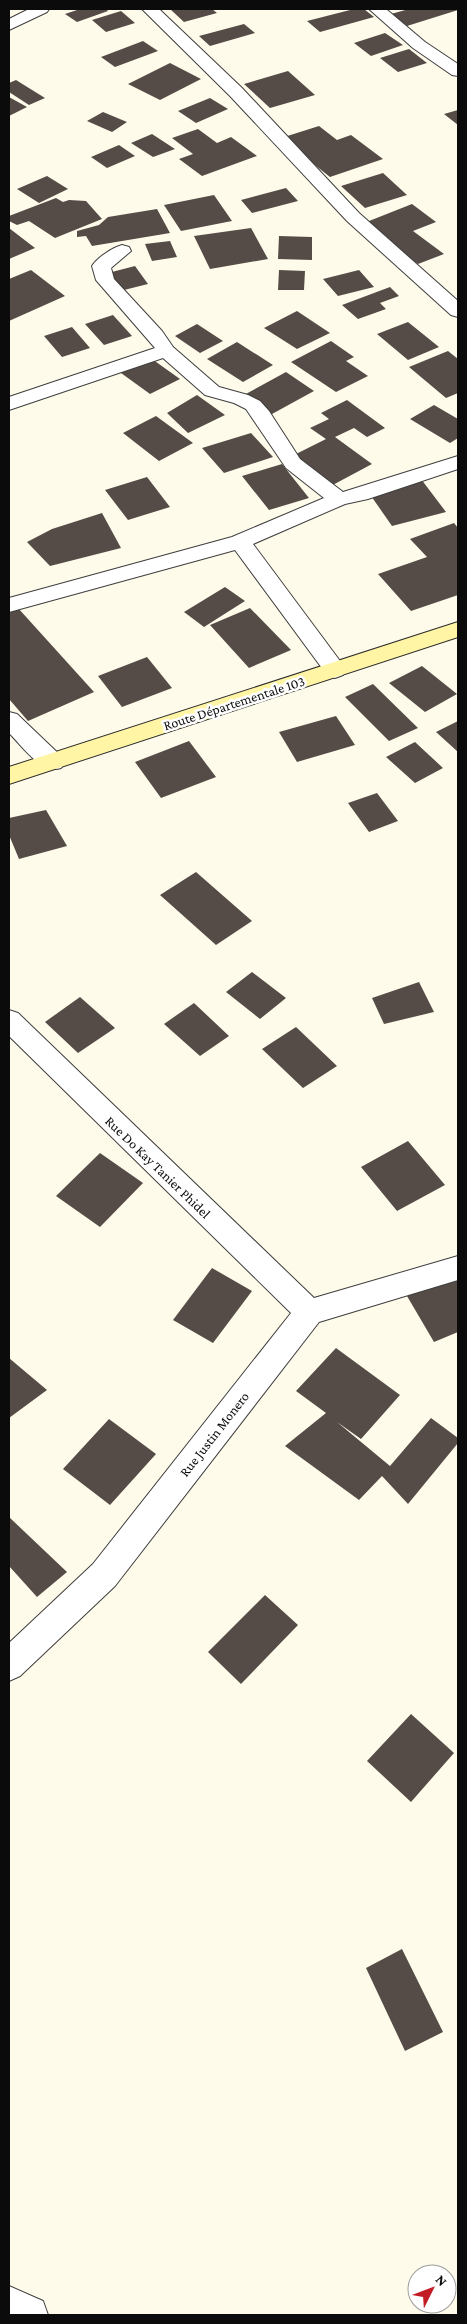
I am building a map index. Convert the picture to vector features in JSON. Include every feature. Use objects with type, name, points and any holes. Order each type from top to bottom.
[{"type":"main road","name":"Route Départementale 103","points":[[9,776],[458,629]]},
{"type":"street","points":[[9,25],[42,9]]},
{"type":"street","points":[[150,9],[236,92],[353,218],[458,312]]},
{"type":"street","points":[[377,9],[419,45],[458,71]]},
{"type":"street","points":[[122,252],[101,266],[105,280],[155,335],[166,351],[212,390],[253,405],[262,414],[293,463],[339,498]]},
{"type":"street","points":[[9,404],[166,351]]},
{"type":"street","points":[[9,606],[240,542],[339,498],[361,494],[458,462]]},
{"type":"street","points":[[240,542],[335,670]]},
{"type":"street","points":[[9,720],[53,762]]},
{"type":"street","name":"Rue Do Kay Tanier Phidel","points":[[9,1020],[156,1165],[310,1312]]},
{"type":"street","points":[[310,1312],[458,1268]]},
{"type":"street","name":"Rue Justin Monero","points":[[9,1665],[104,1575],[310,1312]]},
{"type":"street","points":[[9,2304],[29,2315]]},
{"type":"building","points":[[80,9],[106,9],[108,11],[77,22],[65,14]]},
{"type":"building","points":[[170,9],[212,9],[217,13],[184,22]]},
{"type":"building","points":[[354,9],[364,9],[374,17],[320,32],[307,21]]},
{"type":"building","points":[[409,9],[458,10],[407,26],[391,14]]},
{"type":"building","points":[[121,11],[135,23],[106,32],[92,20]]},
{"type":"building","points":[[244,24],[255,33],[210,46],[199,36]]},
{"type":"building","points":[[385,33],[403,45],[371,56],[354,43]]},
{"type":"building","points":[[143,41],[158,51],[115,67],[101,57]]},
{"type":"building","points":[[409,49],[427,63],[398,72],[380,58]]},
{"type":"building","points":[[170,63],[201,79],[160,100],[128,84]]},
{"type":"building","points":[[288,71],[315,95],[270,108],[244,84]]},
{"type":"building","points":[[16,80],[45,98],[29,105],[9,92],[9,83]]},
{"type":"building","points":[[9,97],[27,107],[9,116]]},
{"type":"building","points":[[210,98],[228,109],[196,123],[178,111]]},
{"type":"building","points":[[458,110],[458,125],[444,114]]},
{"type":"building","points":[[103,112],[127,122],[112,132],[87,121]]},
{"type":"building","points":[[319,126],[337,140],[351,135],[383,159],[330,177],[281,138]]},
{"type":"building","points":[[198,129],[217,143],[231,137],[257,156],[202,176],[179,159],[193,154],[172,138]]},
{"type":"building","points":[[152,134],[175,149],[153,157],[131,143]]},
{"type":"building","points":[[119,145],[135,156],[107,168],[91,157]]},
{"type":"building","points":[[383,173],[407,195],[365,208],[341,186]]},
{"type":"building","points":[[47,176],[68,189],[39,203],[17,189]]},
{"type":"building","points":[[286,188],[298,201],[252,213],[241,200]]},
{"type":"building","points":[[214,195],[232,221],[181,231],[164,205]]},
{"type":"building","points":[[56,198],[63,202],[69,200],[86,201],[102,219],[55,238],[29,221],[17,225],[9,221],[9,216]]},
{"type":"building","points":[[412,204],[436,222],[413,231],[444,254],[418,264],[364,223]]},
{"type":"building","points":[[157,209],[170,233],[92,246],[86,236],[77,237],[77,231],[99,225],[108,217]]},
{"type":"building","points":[[9,228],[35,248],[9,259]]},
{"type":"building","points":[[251,228],[268,259],[210,269],[194,236]]},
{"type":"building","points":[[279,236],[312,237],[312,260],[278,259]]},
{"type":"building","points":[[170,241],[177,257],[152,261],[145,244]]},
{"type":"building","points":[[135,266],[148,284],[120,291],[108,273]]},
{"type":"building","points":[[31,270],[65,296],[9,321],[9,279]]},
{"type":"building","points":[[279,270],[305,271],[304,290],[278,290]]},
{"type":"building","points":[[359,270],[374,287],[338,296],[323,279]]},
{"type":"building","points":[[390,287],[399,296],[380,303],[386,309],[358,319],[342,305]]},
{"type":"building","points":[[297,311],[330,333],[297,349],[264,328]]},
{"type":"building","points":[[113,315],[132,336],[104,345],[85,324]]},
{"type":"building","points":[[408,322],[439,347],[408,360],[377,334]]},
{"type":"building","points":[[197,324],[223,341],[200,353],[175,336]]},
{"type":"building","points":[[72,327],[90,348],[62,357],[44,336]]},
{"type":"building","points":[[331,341],[354,357],[346,361],[368,376],[336,392],[291,362]]},
{"type":"building","points":[[237,342],[273,365],[243,382],[207,359]]},
{"type":"building","points":[[448,351],[458,359],[458,393],[446,398],[409,367]]},
{"type":"building","points":[[152,359],[180,379],[150,394],[121,373]]},
{"type":"building","points":[[286,372],[314,391],[272,414],[244,395]]},
{"type":"building","points":[[197,395],[225,415],[188,433],[167,413]]},
{"type":"building","points":[[347,400],[385,428],[367,437],[354,428],[335,437],[372,464],[329,487],[290,457],[326,439],[310,428],[329,419],[321,413]]},
{"type":"building","points":[[434,405],[458,419],[458,438],[450,443],[410,419]]},
{"type":"building","points":[[156,416],[193,443],[159,461],[123,433]]},
{"type":"building","points":[[251,433],[273,457],[224,473],[202,448]]},
{"type":"building","points":[[282,464],[309,498],[269,510],[242,476]]},
{"type":"building","points":[[147,477],[170,507],[128,520],[105,490]]},
{"type":"building","points":[[421,479],[446,512],[392,526],[369,493]]},
{"type":"building","points":[[102,513],[121,548],[50,566],[27,542],[52,529]]},
{"type":"building","points":[[454,523],[458,528],[458,595],[411,611],[378,574],[427,557],[410,539]]},
{"type":"building","points":[[225,587],[245,601],[204,627],[184,612]]},
{"type":"building","points":[[18,608],[94,692],[28,721],[9,699],[9,611]]},
{"type":"building","points":[[250,608],[291,650],[249,668],[210,625]]},
{"type":"building","points":[[147,657],[172,688],[122,707],[98,676]]},
{"type":"building","points":[[422,666],[457,694],[425,712],[389,683]]},
{"type":"building","points":[[373,684],[418,728],[389,741],[345,697]]},
{"type":"building","points":[[336,716],[355,745],[297,762],[279,732]]},
{"type":"building","points":[[458,721],[458,752],[436,732]]},
{"type":"building","points":[[189,741],[216,777],[161,798],[135,762]]},
{"type":"building","points":[[415,742],[443,768],[415,783],[386,757]]},
{"type":"building","points":[[377,793],[398,821],[369,832],[348,803]]},
{"type":"building","points":[[46,810],[67,846],[19,859],[9,835],[9,818]]},
{"type":"building","points":[[196,872],[252,921],[216,945],[160,895]]},
{"type":"building","points":[[252,972],[286,998],[260,1019],[226,992]]},
{"type":"building","points":[[419,982],[434,1012],[384,1024],[372,998]]},
{"type":"building","points":[[80,997],[115,1028],[78,1053],[45,1022]]},
{"type":"building","points":[[194,1003],[229,1036],[200,1056],[164,1024]]},
{"type":"building","points":[[296,1027],[337,1066],[303,1088],[262,1049]]},
{"type":"building","points":[[408,1141],[445,1185],[397,1211],[361,1167]]},
{"type":"building","points":[[100,1153],[143,1183],[100,1227],[56,1196]]},
{"type":"building","points":[[212,1268],[252,1291],[213,1343],[173,1320]]},
{"type":"building","points":[[458,1276],[458,1332],[434,1342],[407,1296]]},
{"type":"building","points":[[336,1348],[400,1395],[361,1439],[337,1422],[390,1466],[431,1418],[458,1438],[458,1443],[408,1504],[382,1476],[359,1500],[285,1446],[326,1413],[296,1391]]},
{"type":"building","points":[[9,1358],[47,1390],[9,1418]]},
{"type":"building","points":[[109,1419],[156,1454],[110,1505],[63,1469]]},
{"type":"building","points":[[9,1517],[67,1572],[37,1597],[9,1566]]},
{"type":"building","points":[[265,1595],[298,1625],[241,1684],[208,1652]]},
{"type":"building","points":[[411,1714],[454,1753],[411,1802],[367,1761]]},
{"type":"building","points":[[402,1949],[443,2032],[405,2051],[366,1968]]}]
